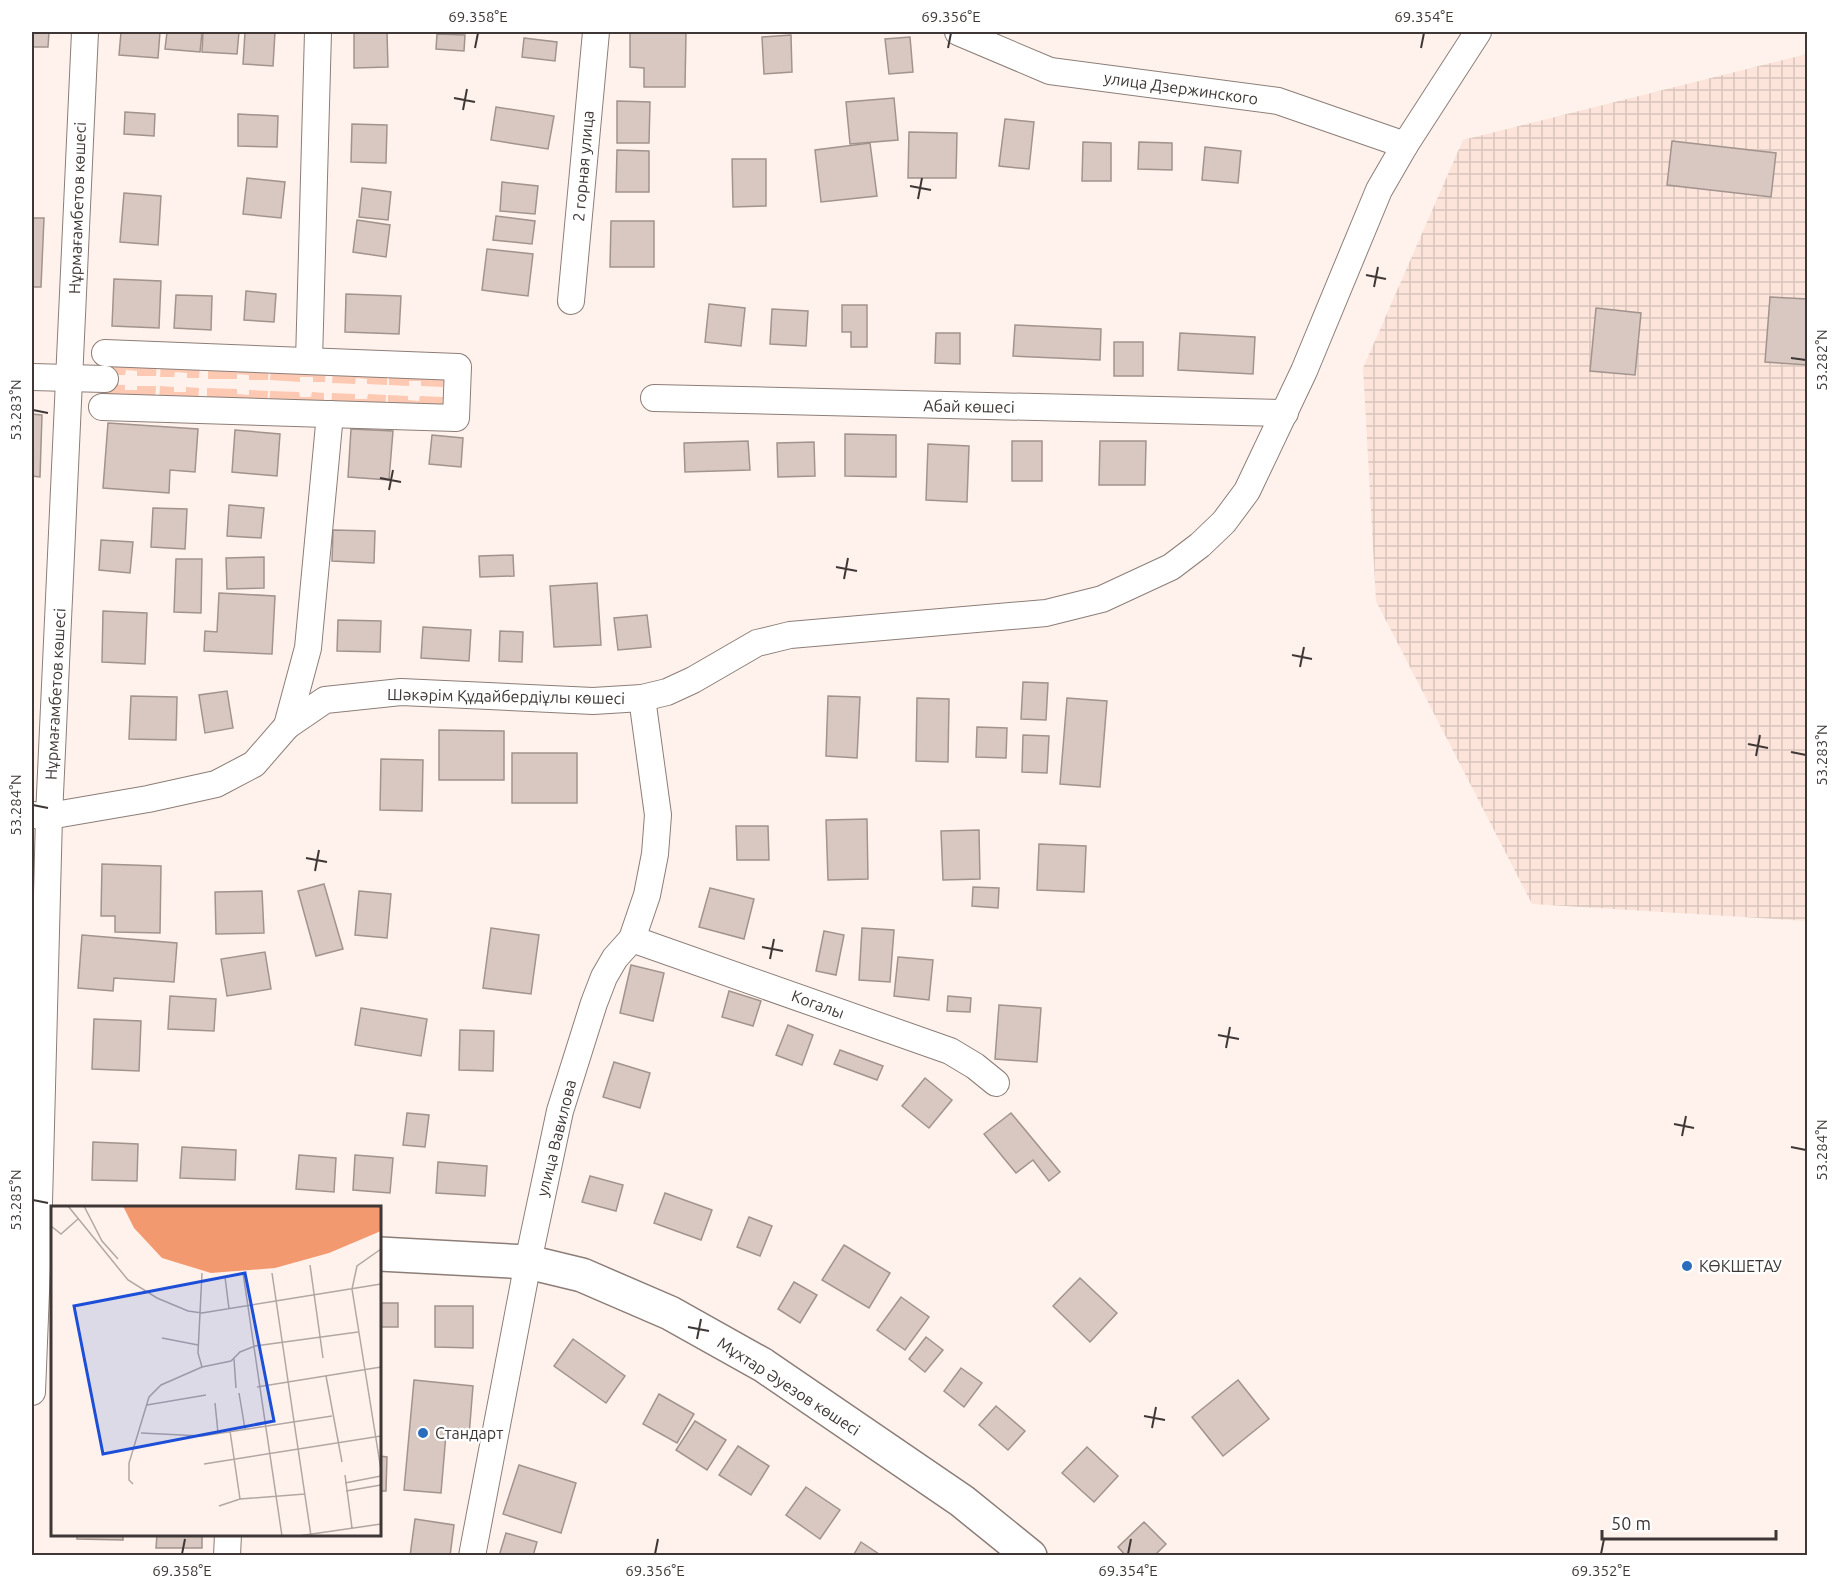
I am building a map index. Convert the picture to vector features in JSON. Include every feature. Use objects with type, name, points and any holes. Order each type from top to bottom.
[{"type":"main road","name":"Мұхтар Әуезов көшесі","points":[[381,1254],[528,1262],[582,1275],[670,1313],[763,1365],[962,1501],[1030,1556]]},
{"type":"street","name":"Нұрмағамбетов көшесі","points":[[32,1392],[41,1242],[40,815],[70,378],[85,32]]},
{"type":"street","points":[[309,361],[318,32]]},
{"type":"street","name":"2 горная улица","points":[[571,301],[597,32]]},
{"type":"street","name":"улица Дзержинского","points":[[958,32],[1050,71],[1278,101],[1405,145]]},
{"type":"street","name":"Шәкәрім Құдайбердіұлы көшесі","points":[[40,815],[148,799],[216,784],[254,764],[287,726],[325,700],[401,692],[593,701],[642,698],[667,692],[693,680],[757,643],[790,634],[1046,613],[1102,599],[1171,567],[1200,545],[1224,522],[1247,491],[1285,413],[1341,287],[1379,190],[1405,145],[1478,32]]},
{"type":"street","points":[[102,407],[456,418],[458,367],[105,353]]},
{"type":"street","points":[[32,377],[105,379]]},
{"type":"street","name":"Абай көшесі","points":[[654,398],[1285,413]]},
{"type":"street","points":[[287,726],[308,648],[330,414]]},
{"type":"street","name":"улица Вавилова","points":[[472,1556],[528,1262],[560,1111],[594,1003],[615,958],[632,939],[647,895],[655,854],[658,815],[642,698]]},
{"type":"street","name":"Когалы","points":[[632,939],[950,1051],[975,1066],[996,1083]]},
{"type":"street","points":[[227,1556],[228,1536]]},
{"type":"shaded area","points":[[1807,54],[1807,921],[1532,904],[1376,601],[1363,368],[1463,140]]},
{"type":"shaded area","points":[[104,360],[157,362],[156,376],[137,376],[137,371],[126,370],[125,375],[104,375]]},
{"type":"shaded area","points":[[161,362],[200,364],[199,378],[187,378],[187,373],[175,372],[174,377],[160,377]]},
{"type":"shaded area","points":[[208,364],[269,366],[268,380],[249,380],[249,375],[237,374],[237,379],[208,379]]},
{"type":"shaded area","points":[[271,366],[326,368],[325,382],[313,382],[313,377],[300,377],[300,382],[270,380]]},
{"type":"shaded area","points":[[333,369],[387,370],[387,385],[367,384],[367,379],[356,378],[355,384],[332,383]]},
{"type":"shaded area","points":[[389,370],[444,372],[443,387],[421,386],[421,381],[409,381],[409,386],[389,385]]},
{"type":"shaded area","points":[[103,384],[125,385],[125,390],[137,390],[137,386],[156,386],[155,401],[103,399]]},
{"type":"shaded area","points":[[160,386],[174,387],[174,392],[186,392],[186,387],[199,388],[198,402],[159,401]]},
{"type":"shaded area","points":[[207,388],[237,389],[237,394],[249,395],[249,390],[268,391],[267,405],[207,403]]},
{"type":"shaded area","points":[[270,391],[299,392],[300,397],[311,397],[312,392],[324,393],[324,407],[269,405]]},
{"type":"shaded area","points":[[332,393],[355,394],[355,399],[367,399],[368,394],[386,395],[385,409],[331,407]]},
{"type":"shaded area","points":[[388,395],[408,396],[408,400],[419,401],[420,396],[443,397],[442,411],[388,409]]},
{"type":"building","points":[[32,32],[49,32],[48,47],[32,47]]},
{"type":"building","points":[[121,32],[160,32],[158,58],[119,55]]},
{"type":"building","points":[[167,32],[202,32],[200,52],[165,49]]},
{"type":"building","points":[[203,32],[239,32],[237,54],[202,52]]},
{"type":"building","points":[[245,32],[275,32],[273,66],[243,64]]},
{"type":"building","points":[[354,32],[387,32],[388,67],[354,68]]},
{"type":"building","points":[[630,32],[686,32],[685,87],[644,87],[644,68],[630,67]]},
{"type":"building","points":[[437,34],[465,35],[464,51],[436,49]]},
{"type":"building","points":[[791,35],[792,72],[764,74],[762,37]]},
{"type":"building","points":[[910,37],[913,72],[889,74],[885,39]]},
{"type":"building","points":[[524,38],[557,42],[555,61],[522,57]]},
{"type":"building","points":[[894,98],[898,140],[850,144],[846,102]]},
{"type":"building","points":[[617,101],[650,102],[649,143],[617,143]]},
{"type":"building","points":[[496,107],[554,116],[548,149],[491,140]]},
{"type":"building","points":[[125,112],[155,114],[154,136],[124,134]]},
{"type":"building","points":[[238,114],[278,116],[277,147],[238,146]]},
{"type":"building","points":[[1005,119],[1034,122],[1029,169],[999,166]]},
{"type":"building","points":[[352,124],[387,125],[386,163],[351,162]]},
{"type":"building","points":[[909,132],[957,133],[956,178],[908,178]]},
{"type":"building","points":[[1672,141],[1776,153],[1771,197],[1667,185]]},
{"type":"building","points":[[1083,142],[1111,143],[1111,181],[1082,181]]},
{"type":"building","points":[[1139,142],[1172,143],[1172,170],[1138,169]]},
{"type":"building","points":[[870,143],[877,196],[821,202],[815,150]]},
{"type":"building","points":[[1205,147],[1241,151],[1238,183],[1202,180]]},
{"type":"building","points":[[617,150],[649,151],[649,192],[616,192]]},
{"type":"building","points":[[732,159],[766,159],[766,206],[733,207]]},
{"type":"building","points":[[247,178],[285,182],[281,218],[243,214]]},
{"type":"building","points":[[502,182],[538,186],[535,214],[500,211]]},
{"type":"building","points":[[362,188],[391,192],[388,220],[359,217]]},
{"type":"building","points":[[124,193],[161,196],[158,245],[120,242]]},
{"type":"building","points":[[496,216],[535,221],[532,244],[493,240]]},
{"type":"building","points":[[32,218],[44,218],[41,287],[32,287]]},
{"type":"building","points":[[357,220],[390,225],[386,257],[353,252]]},
{"type":"building","points":[[611,221],[654,221],[654,267],[610,267]]},
{"type":"building","points":[[487,249],[533,254],[528,296],[482,290]]},
{"type":"building","points":[[114,279],[161,281],[159,328],[112,326]]},
{"type":"building","points":[[246,291],[276,294],[274,322],[244,320]]},
{"type":"building","points":[[346,294],[401,296],[399,334],[345,332]]},
{"type":"building","points":[[176,295],[212,296],[211,330],[174,328]]},
{"type":"building","points":[[1770,297],[1808,299],[1808,365],[1765,362]]},
{"type":"building","points":[[709,304],[745,308],[741,346],[705,342]]},
{"type":"building","points":[[842,305],[867,305],[867,347],[851,347],[851,332],[842,332]]},
{"type":"building","points":[[1596,308],[1641,313],[1635,375],[1590,371]]},
{"type":"building","points":[[772,309],[808,311],[806,346],[770,344]]},
{"type":"building","points":[[1015,325],[1101,329],[1100,360],[1013,356]]},
{"type":"building","points":[[936,333],[960,333],[960,364],[935,363]]},
{"type":"building","points":[[1180,333],[1255,337],[1253,374],[1178,370]]},
{"type":"building","points":[[1114,342],[1143,342],[1143,376],[1114,376]]},
{"type":"building","points":[[32,414],[42,415],[40,477],[32,476]]},
{"type":"building","points":[[108,423],[198,429],[195,472],[170,470],[169,493],[103,488]]},
{"type":"building","points":[[351,429],[393,431],[389,480],[348,477]]},
{"type":"building","points":[[235,430],[280,434],[277,476],[232,472]]},
{"type":"building","points":[[845,434],[896,435],[896,477],[845,476]]},
{"type":"building","points":[[432,435],[463,438],[461,467],[429,464]]},
{"type":"building","points":[[748,441],[750,470],[685,472],[684,443]]},
{"type":"building","points":[[1012,441],[1042,441],[1042,481],[1012,481]]},
{"type":"building","points":[[1100,441],[1146,441],[1145,485],[1099,485]]},
{"type":"building","points":[[814,442],[815,476],[778,477],[777,443]]},
{"type":"building","points":[[928,444],[969,446],[967,502],[926,500]]},
{"type":"building","points":[[229,505],[264,508],[261,538],[227,536]]},
{"type":"building","points":[[153,508],[187,509],[185,549],[151,547]]},
{"type":"building","points":[[333,530],[375,531],[374,563],[332,561]]},
{"type":"building","points":[[101,540],[133,542],[130,573],[99,570]]},
{"type":"building","points":[[513,555],[514,576],[480,577],[479,556]]},
{"type":"building","points":[[264,557],[264,588],[227,589],[226,558]]},
{"type":"building","points":[[176,559],[202,559],[201,613],[174,612]]},
{"type":"building","points":[[597,583],[601,645],[554,647],[550,586]]},
{"type":"building","points":[[219,593],[275,596],[272,654],[204,651],[205,631],[217,632]]},
{"type":"building","points":[[103,611],[147,613],[145,664],[102,662]]},
{"type":"building","points":[[647,615],[651,647],[618,650],[614,618]]},
{"type":"building","points":[[338,620],[381,621],[380,652],[337,651]]},
{"type":"building","points":[[423,627],[471,630],[469,661],[421,658]]},
{"type":"building","points":[[500,631],[523,632],[522,662],[499,661]]},
{"type":"building","points":[[1023,682],[1048,683],[1046,720],[1021,719]]},
{"type":"building","points":[[227,691],[233,728],[205,733],[199,695]]},
{"type":"building","points":[[131,696],[177,697],[176,740],[129,739]]},
{"type":"building","points":[[828,696],[860,697],[857,758],[826,756]]},
{"type":"building","points":[[917,698],[949,699],[948,762],[916,761]]},
{"type":"building","points":[[1067,698],[1107,701],[1100,787],[1060,784]]},
{"type":"building","points":[[977,727],[1007,728],[1006,758],[976,757]]},
{"type":"building","points":[[439,730],[504,731],[504,780],[439,780]]},
{"type":"building","points":[[1023,735],[1049,736],[1047,773],[1022,772]]},
{"type":"building","points":[[512,753],[577,753],[577,803],[512,803]]},
{"type":"building","points":[[381,759],[423,760],[422,811],[380,810]]},
{"type":"building","points":[[867,819],[868,879],[828,880],[826,820]]},
{"type":"building","points":[[736,826],[768,826],[769,860],[737,860]]},
{"type":"building","points":[[979,830],[980,879],[943,880],[941,831]]},
{"type":"building","points":[[1039,844],[1086,846],[1084,892],[1037,890]]},
{"type":"building","points":[[102,864],[161,866],[160,933],[115,932],[115,916],[101,916]]},
{"type":"building","points":[[324,884],[343,949],[316,956],[298,891]]},
{"type":"building","points":[[973,887],[999,888],[998,908],[972,906]]},
{"type":"building","points":[[710,888],[754,899],[744,939],[699,927]]},
{"type":"building","points":[[262,891],[264,933],[216,934],[215,892]]},
{"type":"building","points":[[359,891],[391,894],[387,938],[355,935]]},
{"type":"building","points":[[491,928],[539,935],[531,994],[483,988]]},
{"type":"building","points":[[862,928],[894,930],[890,982],[859,980]]},
{"type":"building","points":[[824,931],[844,935],[836,975],[816,971]]},
{"type":"building","points":[[82,935],[177,943],[174,982],[114,978],[113,991],[78,988]]},
{"type":"building","points":[[265,952],[271,989],[227,996],[221,959]]},
{"type":"building","points":[[898,957],[933,960],[929,1000],[894,996]]},
{"type":"building","points":[[631,965],[664,973],[653,1021],[620,1013]]},
{"type":"building","points":[[729,991],[761,1001],[753,1026],[722,1017]]},
{"type":"building","points":[[170,996],[216,999],[214,1031],[168,1029]]},
{"type":"building","points":[[948,996],[971,998],[970,1012],[947,1011]]},
{"type":"building","points":[[999,1005],[1041,1008],[1037,1062],[995,1059]]},
{"type":"building","points":[[361,1008],[427,1019],[421,1056],[355,1045]]},
{"type":"building","points":[[94,1019],[141,1021],[139,1071],[92,1069]]},
{"type":"building","points":[[788,1025],[813,1035],[802,1065],[776,1055]]},
{"type":"building","points":[[460,1030],[494,1031],[493,1071],[459,1070]]},
{"type":"building","points":[[840,1050],[883,1066],[877,1080],[834,1064]]},
{"type":"building","points":[[614,1062],[650,1073],[640,1108],[603,1097]]},
{"type":"building","points":[[925,1078],[952,1100],[929,1128],[902,1106]]},
{"type":"building","points":[[407,1113],[429,1115],[425,1147],[403,1145]]},
{"type":"building","points":[[1011,1113],[1060,1172],[1049,1181],[1033,1160],[1016,1173],[984,1134]]},
{"type":"building","points":[[93,1142],[138,1144],[137,1181],[92,1180]]},
{"type":"building","points":[[182,1147],[236,1150],[235,1180],[180,1178]]},
{"type":"building","points":[[299,1155],[336,1158],[334,1192],[296,1189]]},
{"type":"building","points":[[355,1155],[393,1158],[390,1193],[353,1190]]},
{"type":"building","points":[[438,1162],[487,1166],[485,1196],[436,1193]]},
{"type":"building","points":[[590,1176],[623,1185],[616,1211],[582,1202]]},
{"type":"building","points":[[665,1193],[712,1210],[701,1240],[654,1223]]},
{"type":"building","points":[[749,1217],[772,1226],[760,1256],[737,1247]]},
{"type":"building","points":[[844,1245],[890,1273],[869,1308],[822,1280]]},
{"type":"building","points":[[1080,1278],[1117,1313],[1090,1342],[1053,1306]]},
{"type":"building","points":[[794,1282],[817,1295],[800,1323],[778,1309]]},
{"type":"building","points":[[901,1297],[929,1317],[905,1350],[877,1330]]},
{"type":"building","points":[[381,1303],[398,1303],[398,1327],[381,1327]]},
{"type":"building","points":[[435,1306],[473,1306],[473,1348],[435,1347]]},
{"type":"building","points":[[926,1337],[943,1350],[925,1372],[909,1359]]},
{"type":"building","points":[[573,1339],[625,1376],[606,1403],[554,1366]]},
{"type":"building","points":[[961,1368],[982,1383],[964,1407],[944,1391]]},
{"type":"building","points":[[414,1380],[473,1386],[469,1436],[446,1434],[441,1493],[404,1490]]},
{"type":"building","points":[[1238,1380],[1269,1419],[1223,1456],[1192,1417]]},
{"type":"building","points":[[659,1394],[694,1414],[677,1443],[643,1424]]},
{"type":"building","points":[[996,1406],[1025,1431],[1008,1450],[979,1425]]},
{"type":"building","points":[[695,1421],[726,1440],[707,1470],[676,1450]]},
{"type":"building","points":[[738,1446],[769,1466],[751,1495],[719,1475]]},
{"type":"building","points":[[1087,1447],[1118,1476],[1094,1502],[1062,1473]]},
{"type":"building","points":[[381,1456],[387,1457],[386,1491],[381,1491]]},
{"type":"building","points":[[519,1465],[576,1483],[561,1533],[503,1514]]},
{"type":"building","points":[[806,1487],[840,1510],[820,1539],[786,1515]]},
{"type":"building","points":[[415,1519],[454,1525],[450,1556],[410,1556]]},
{"type":"building","points":[[1144,1522],[1166,1544],[1154,1556],[1126,1556],[1118,1547]]},
{"type":"building","points":[[506,1533],[537,1542],[533,1556],[499,1556]]},
{"type":"building","points":[[77,1536],[123,1536],[123,1540],[77,1539]]},
{"type":"building","points":[[157,1536],[202,1536],[202,1548],[156,1548]]},
{"type":"building","points":[[861,1542],[882,1556],[853,1556]]},
{"type":"place","name":"КӨКШЕТАУ","points":[[1687,1266]]},
{"type":"place","name":"Стандарт","points":[[423,1433]]}]
